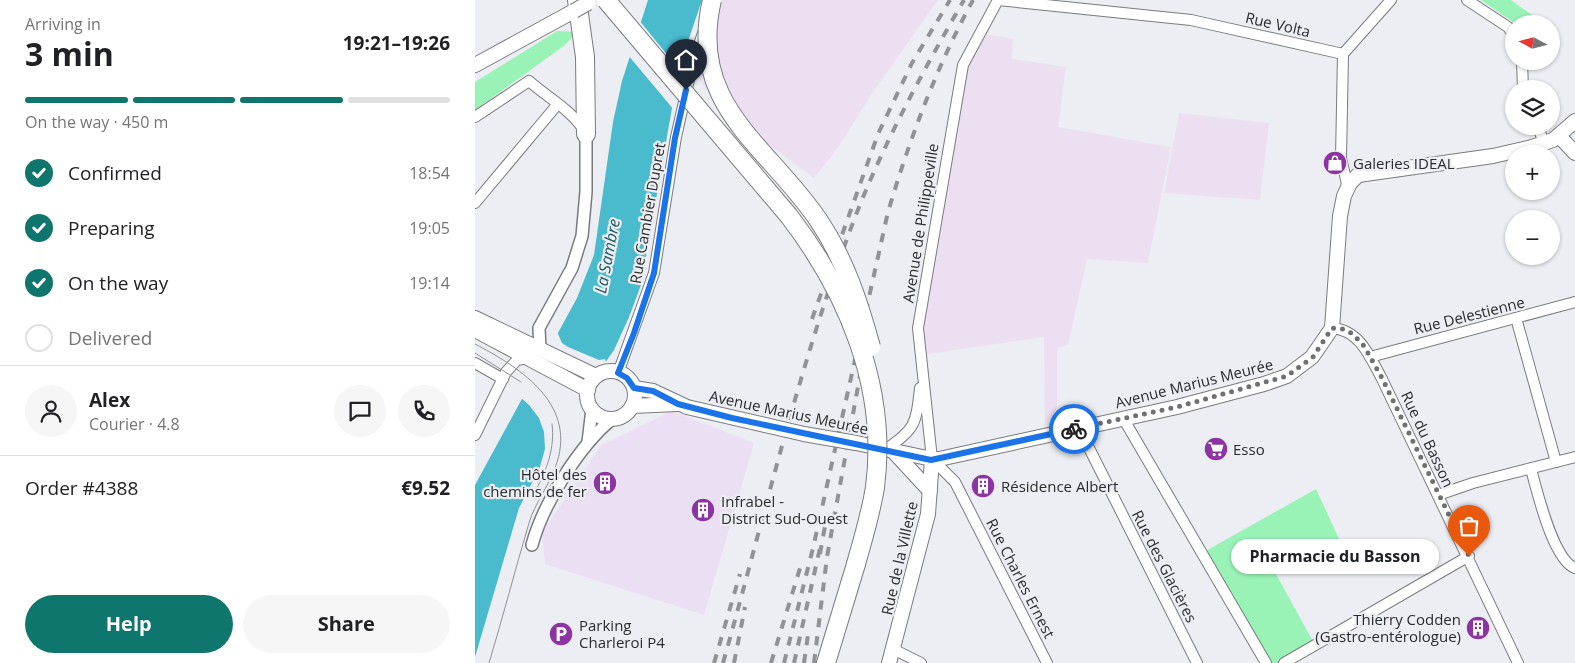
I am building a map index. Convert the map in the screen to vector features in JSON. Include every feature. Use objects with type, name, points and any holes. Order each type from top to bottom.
[{"type":"highway","points":[[606,0],[789,216],[811,245],[835,287],[868,370],[876,411],[877,462],[875,488],[864,536],[826,663]]},
{"type":"highway","points":[[712,0],[706,35],[707,51],[714,82],[734,117],[807,205],[829,237],[860,307],[871,348],[868,370]]},
{"type":"highway","points":[[586,3],[586,134]]},
{"type":"main road","points":[[475,65],[586,3]]},
{"type":"main road","points":[[1348,188],[1358,175],[1369,172],[1493,156],[1545,144],[1559,136],[1575,121]]},
{"type":"main road","points":[[1559,136],[1575,153]]},
{"type":"main road","name":"Avenue Marius Meurée","points":[[634,388],[653,391],[683,405],[804,434],[856,442],[931,460],[1177,407],[1287,376],[1313,357],[1332,328],[1340,216],[1348,188]]},
{"type":"main road","points":[[475,318],[535,357],[590,400],[597,414],[612,419],[627,413],[633,406],[635,399],[634,388],[627,378],[535,357],[475,330]]},
{"type":"main road","points":[[590,400],[606,374]]},
{"type":"main road","name":"Avenue Marius Meurée","points":[[633,406],[683,405]]},
{"type":"main road","points":[[889,450],[930,491]]},
{"type":"main road","name":"Rue de la Villette","points":[[889,663],[928,514],[931,460]]},
{"type":"street","name":"Rue Cambier Dupret","points":[[606,374],[634,333],[654,273],[675,138],[691,68],[716,0]]},
{"type":"street","name":"Rue Volta","points":[[998,0],[1191,20],[1343,54]]},
{"type":"street","name":"Avenue de Philippeville","points":[[931,460],[918,328],[963,65],[998,0]]},
{"type":"street","points":[[1348,188],[1341,158],[1343,54],[1391,0]]},
{"type":"street","points":[[1467,0],[1505,25]]},
{"type":"street","points":[[475,118],[529,81],[580,124],[586,134],[586,192],[582,236],[572,268],[539,328],[535,357],[517,360],[510,365],[475,436]]},
{"type":"street","points":[[475,203],[557,105]]},
{"type":"street","points":[[1541,135],[1545,144]]},
{"type":"street","name":"Rue Delestienne","points":[[1370,357],[1575,302]]},
{"type":"street","points":[[1516,318],[1556,462]]},
{"type":"street","name":"Rue du Basson","points":[[1332,328],[1343,329],[1353,334],[1370,357],[1469,556],[1518,663]]},
{"type":"street","points":[[475,363],[503,379]]},
{"type":"street","points":[[889,450],[911,430],[916,417],[922,364]]},
{"type":"street","points":[[588,442],[590,400]]},
{"type":"street","points":[[1123,418],[1266,663]]},
{"type":"street","points":[[532,545],[547,506],[588,442],[612,419]]},
{"type":"street","name":"Rue des Glacières","points":[[1079,428],[1197,663]]},
{"type":"street","points":[[1438,495],[1473,483],[1575,457]]},
{"type":"street","name":"Rue Charles Ernest","points":[[931,460],[955,482],[1047,663]]},
{"type":"street","points":[[1531,469],[1554,541],[1569,566],[1575,568]]},
{"type":"street","points":[[1284,663],[1469,556]]},
{"type":"street","points":[[893,649],[921,663]]},
{"type":"shaded area","points":[[712,0],[938,0],[871,95],[837,149],[814,178],[718,106],[695,74]]},
{"type":"shaded area","points":[[980,33],[1013,39],[1012,59],[1066,67],[1058,127],[1171,147],[1148,263],[1087,259],[1068,345],[1057,348],[1057,408],[1045,424],[1044,337],[921,355],[918,328],[963,65]]},
{"type":"shaded area","points":[[1179,113],[1269,123],[1260,200],[1164,193]]},
{"type":"shaded area","points":[[672,411],[754,443],[704,615],[545,564],[542,533],[601,445]]},
{"type":"green space","points":[[1481,0],[1511,0],[1532,15],[1505,16]]},
{"type":"green space","points":[[557,31],[577,32],[565,45],[475,110],[475,82]]},
{"type":"green space","points":[[1316,489],[1340,541],[1276,574],[1315,645],[1284,663],[1266,663],[1202,553]]},
{"type":"water","name":"La Sambre","points":[[648,0],[702,0],[679,68],[641,285],[614,350],[596,376],[564,434],[540,467],[519,508],[475,657],[475,485],[577,298],[594,255],[613,122],[622,81]]},
{"type":"pier","points":[[639,20],[681,72],[674,110],[628,55]]},
{"type":"pier","points":[[556,329],[562,343],[599,360],[605,359],[607,364],[566,435],[541,471],[539,470],[545,449],[544,432],[539,418],[519,396]]},
{"type":"tram line","points":[[475,344],[511,365],[542,392],[553,408],[559,426],[560,446],[555,468],[529,523],[489,663]]},
{"type":"tram line","points":[[475,353],[521,382]]},
{"type":"tram line","points":[[536,490],[544,474],[551,450],[552,424]]},
{"type":"railway","points":[[812,319],[878,134],[912,63],[950,0]]},
{"type":"railway","points":[[723,663],[799,384],[834,274],[865,192],[904,108],[964,0]]},
{"type":"railway","points":[[784,663],[813,548],[888,212],[905,157],[925,104],[947,51],[973,0]]},
{"type":"railway","points":[[814,663],[827,557],[867,337]]},
{"type":"railway","points":[[820,554],[827,515]]},
{"type":"railway","points":[[794,663],[820,548]]},
{"type":"railway","points":[[771,663],[801,565]]},
{"type":"railway","points":[[714,663],[740,574]]},
{"type":"railway","points":[[734,663],[745,607]]},
{"type":"railway","points":[[804,663],[809,628]]},
{"type":"way so far","points":[[1074,429],[1177,407],[1287,376],[1313,357],[1332,328],[1343,329],[1353,334],[1364,346],[1382,378],[1469,556]]},
{"type":"place","name":"Galeries IDEAL","points":[[1335,163]]},
{"type":"place","name":"Esso","points":[[1216,449]]},
{"type":"place","name":"Hôtel des chemins de fer","points":[[605,483]]},
{"type":"place","name":"Résidence Albert","points":[[983,486]]},
{"type":"place","name":"Infrabel - District Sud-Ouest","points":[[703,510]]},
{"type":"place","name":"Pharmacie du Basson","points":[[1469,556]]},
{"type":"place","name":"Thierry Codden (Gastro-entérologue)","points":[[1478,628]]},
{"type":"place","name":"Parking Charleroi P4","points":[[561,634]]},
{"type":"route","points":[[686,90],[675,138],[654,273],[634,333],[618,373],[627,378],[634,388],[653,391],[678,404],[732,418],[804,434],[856,442],[931,460],[1074,429]]}]
